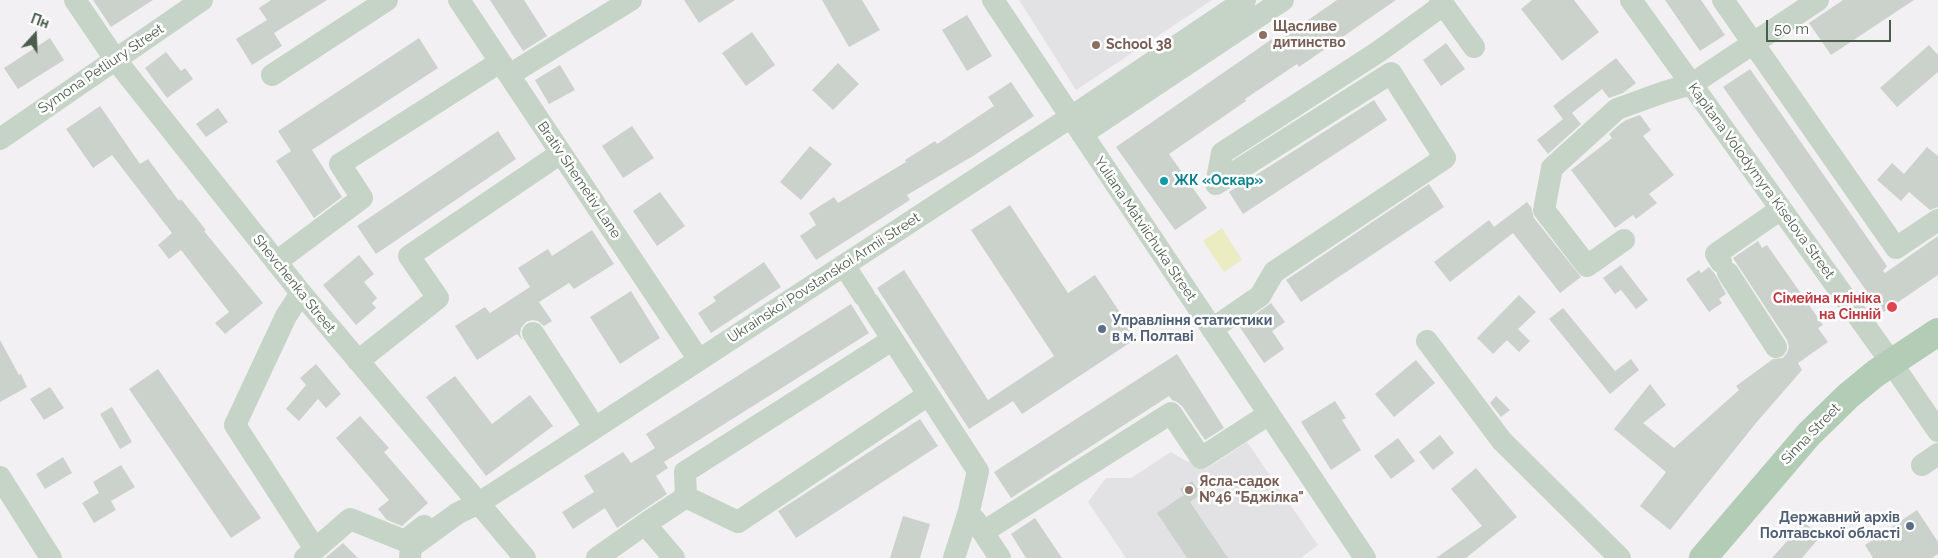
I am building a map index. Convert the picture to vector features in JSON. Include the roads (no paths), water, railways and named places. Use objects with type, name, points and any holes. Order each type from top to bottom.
[{"type":"main road","name":"Sinna Street","points":[[1703,558],[1809,434],[1848,396],[1891,362],[1938,332]]},
{"type":"street","name":"Shevchenka Street","points":[[75,0],[115,59],[301,294],[525,558]]},
{"type":"street","name":"Symona Petliury Street","points":[[0,139],[202,0]]},
{"type":"street","points":[[272,75],[387,0]]},
{"type":"street","name":"Brativ Shemetiv Lane","points":[[459,0],[699,360]]},
{"type":"street","points":[[276,262],[362,198],[340,164],[505,69],[631,0]]},
{"type":"street","name":"Yuliana Matviichuka Street","points":[[992,0],[1365,558]]},
{"type":"street","name":"Ukrainskoi Povstanskoi Armii Street","points":[[1076,126],[1246,0]]},
{"type":"street","name":"Ukrainskoi Povstanskoi Armii Street","points":[[410,558],[411,547],[458,513],[479,503],[844,265],[1283,0]]},
{"type":"street","name":"Kapitana Volodymyra Kiselova Street","points":[[1631,0],[1891,362],[1938,431]]},
{"type":"street","points":[[1723,0],[1896,248],[1938,220]]},
{"type":"street","points":[[1624,240],[1587,266],[1544,210],[1552,168],[1617,109],[1692,84],[1818,0]]},
{"type":"street","points":[[1212,328],[1260,296],[1274,272],[1445,158],[1391,73],[1216,184],[1222,153],[1378,52],[1441,2],[1474,47]]},
{"type":"street","points":[[1327,85],[1340,105]]},
{"type":"street","points":[[358,361],[438,298],[409,256],[561,153]]},
{"type":"street","points":[[1776,347],[1716,254],[1781,208]]},
{"type":"street","points":[[844,265],[978,472],[969,511],[954,558]]},
{"type":"street","points":[[301,294],[286,316],[234,425],[310,553],[350,519],[405,540],[457,501],[479,503]]},
{"type":"street","points":[[533,333],[595,428]]},
{"type":"street","points":[[686,497],[685,472],[892,340]]},
{"type":"street","points":[[1426,341],[1502,441],[1620,558]]},
{"type":"street","points":[[686,497],[738,522],[928,394]]},
{"type":"street","points":[[983,532],[1171,413],[1201,458],[1269,414]]},
{"type":"street","points":[[0,477],[51,558]]},
{"type":"street","points":[[597,558],[686,497]]},
{"type":"street","points":[[969,511],[1000,558]]},
{"type":"street","points":[[644,524],[674,558]]},
{"type":"place","name":"Щасливе дитинство","points":[[1263,35]]},
{"type":"place","name":"School 38","points":[[1096,45]]},
{"type":"place","name":"ЖК «Оскар»","points":[[1164,181]]},
{"type":"place","name":"Сімейна клініка на Сінній","points":[[1892,307]]},
{"type":"place","name":"Управління статистики в м. Полтаві","points":[[1102,329]]},
{"type":"place","name":"Ясла-садок №46 \"Бджілка\"","points":[[1189,490]]},
{"type":"place","name":"Державний архів Полтавської області","points":[[1910,526]]}]
